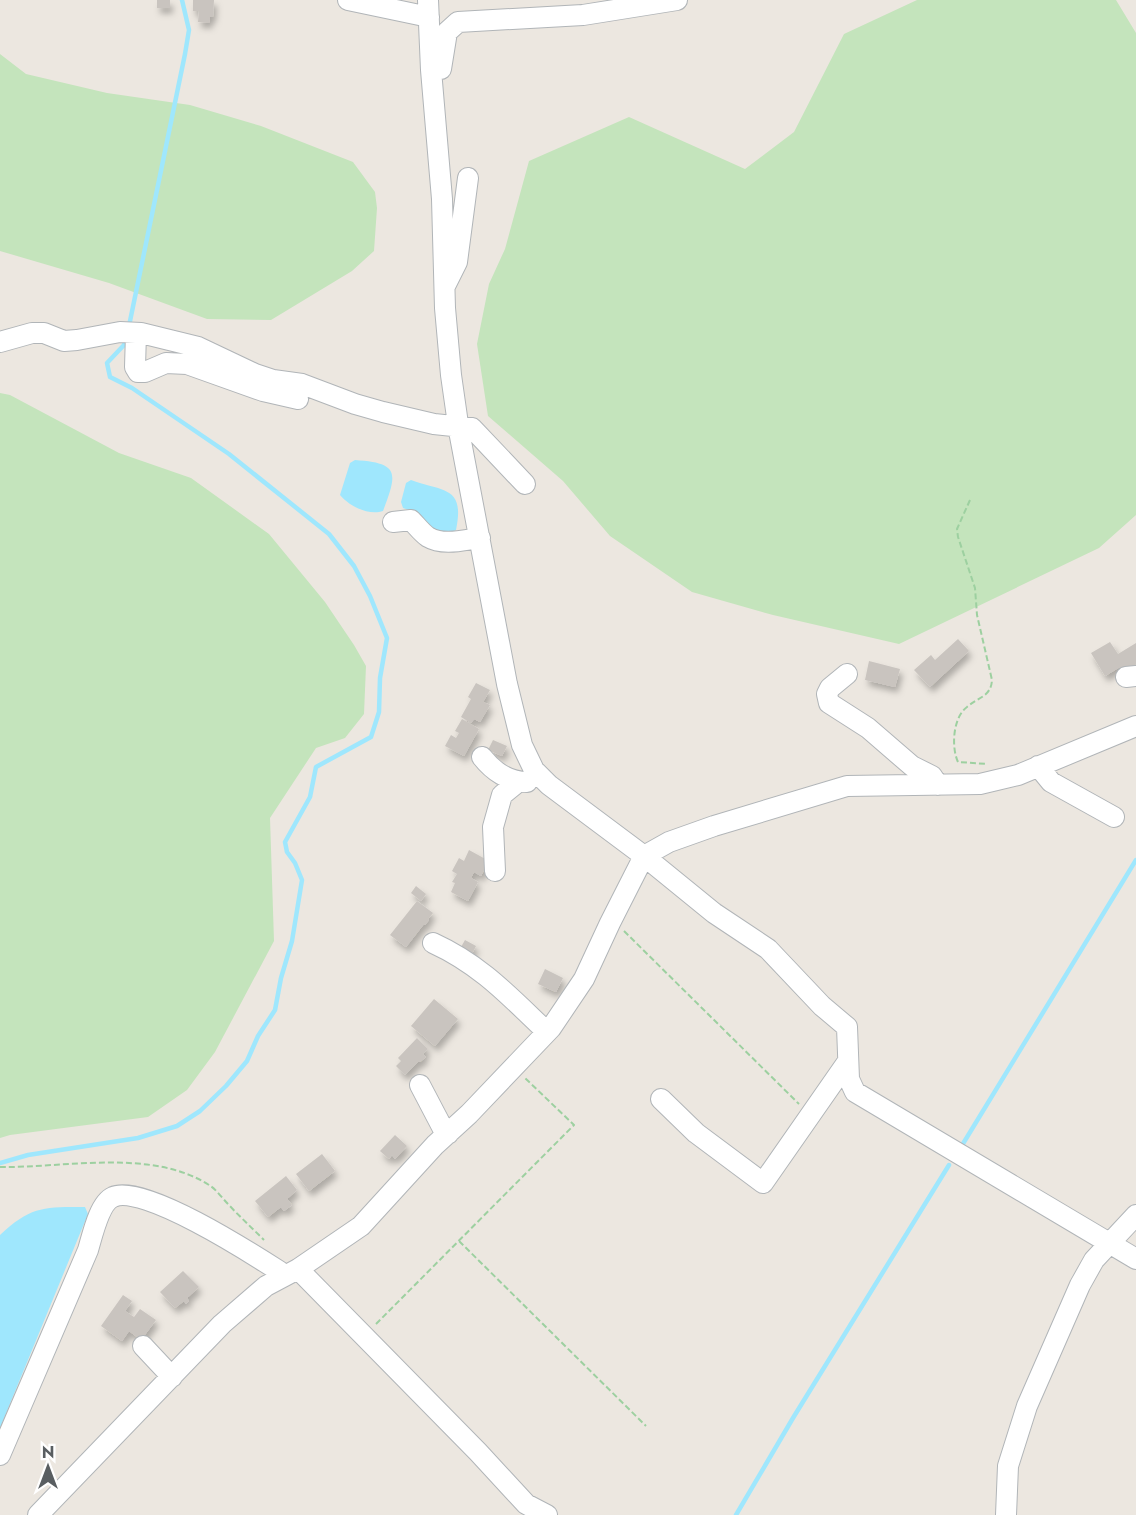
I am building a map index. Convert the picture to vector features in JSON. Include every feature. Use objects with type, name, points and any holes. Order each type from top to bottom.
[{"type":"street","points":[[348,0],[429,8],[451,375],[514,719],[522,745],[534,770],[549,785],[644,856],[714,913],[768,949],[822,1006],[847,1026],[849,1079],[855,1092],[1136,1259]]},
{"type":"street","points":[[431,70],[441,69],[447,32],[458,22],[583,15],[677,0]]},
{"type":"street","points":[[444,288],[457,262],[468,178]]},
{"type":"street","points":[[0,342],[32,333],[44,333],[64,341],[120,332],[171,339],[198,347],[273,380],[302,384],[355,404],[405,418],[472,428],[525,483]]},
{"type":"street","points":[[136,333],[135,367],[138,372],[145,372],[166,363],[187,364],[263,391],[298,399]]},
{"type":"street","points":[[393,522],[411,520],[426,537],[436,540],[454,542],[480,538]]},
{"type":"street","points":[[847,674],[830,688],[827,694],[829,703],[868,728],[912,766],[932,777],[938,785]]},
{"type":"street","points":[[38,1515],[251,1297],[361,1226],[547,1032],[584,979],[644,856],[669,842],[714,826],[848,786],[980,784],[1018,775],[1136,726]]},
{"type":"street","points":[[482,757],[490,768],[518,782],[527,782],[538,775]]},
{"type":"street","points":[[1038,766],[1052,782],[1114,817]]},
{"type":"street","points":[[495,871],[493,827],[502,795],[518,782]]},
{"type":"street","points":[[433,943],[455,953],[486,974],[547,1032]]},
{"type":"street","points":[[661,1099],[696,1133],[763,1183],[848,1061]]},
{"type":"street","points":[[420,1085],[448,1134]]},
{"type":"street","points":[[0,1455],[88,1250],[99,1215],[106,1202],[120,1195],[143,1198],[166,1207],[242,1247],[279,1271],[290,1272],[363,1337],[478,1452],[524,1510],[548,1515]]},
{"type":"street","points":[[1006,1515],[1008,1466],[1027,1406],[1080,1285],[1094,1260],[1136,1215]]},
{"type":"street","points":[[143,1346],[172,1377]]},
{"type":"path","points":[[970,500],[957,529],[975,588],[977,615],[992,688],[986,696],[965,708],[960,715],[956,727],[954,754],[958,762],[988,764]]},
{"type":"path","points":[[612,919],[810,1115]]},
{"type":"path","points":[[363,1337],[574,1125],[513,1066]]},
{"type":"path","points":[[459,1241],[646,1426]]},
{"type":"green space","points":[[917,0],[1116,0],[1136,33],[1136,515],[1099,548],[899,644],[773,615],[692,592],[610,536],[563,481],[488,416],[477,344],[489,284],[505,249],[529,161],[629,117],[745,169],[794,132],[844,34]]},
{"type":"green space","points":[[0,54],[26,74],[107,93],[190,105],[261,126],[353,162],[375,192],[377,208],[374,251],[352,271],[271,320],[207,319],[109,283],[0,251]]},
{"type":"green space","points":[[0,393],[10,395],[119,453],[191,478],[269,534],[325,602],[366,666],[364,714],[345,738],[316,748],[270,818],[274,941],[215,1052],[187,1090],[148,1117],[0,1138]]},
{"type":"water","points":[[355,460],[380,464],[391,472],[391,487],[383,511],[372,512],[360,509],[340,495],[350,463]]},
{"type":"water","points":[[411,480],[442,489],[454,498],[458,516],[456,530],[439,532],[416,513],[403,508],[401,502],[406,483]]},
{"type":"water","points":[[85,1207],[88,1214],[0,1428],[0,1235],[21,1218],[39,1210]]},
{"type":"building","points":[[157,0],[170,0],[170,8],[157,8]]},
{"type":"building","points":[[193,0],[214,0],[213,17],[210,17],[209,23],[198,22],[199,11],[193,11]]},
{"type":"building","points":[[958,639],[969,651],[930,687],[914,670],[931,655],[935,660]]},
{"type":"building","points":[[1110,642],[1118,654],[1136,643],[1136,664],[1124,672],[1120,667],[1105,676],[1091,653]]},
{"type":"building","points":[[869,661],[900,669],[895,687],[865,680]]},
{"type":"building","points":[[476,683],[490,690],[483,702],[490,705],[480,722],[474,719],[471,723],[461,717],[471,699],[468,697]]},
{"type":"building","points":[[462,719],[479,729],[464,756],[445,746],[451,735],[456,738],[459,733],[455,731]]},
{"type":"building","points":[[493,740],[507,746],[502,756],[488,750]]},
{"type":"building","points":[[469,850],[489,861],[481,876],[474,872],[471,878],[478,882],[468,901],[451,892],[455,883],[452,882],[457,874],[452,871],[459,858],[464,861]]},
{"type":"building","points":[[416,886],[426,894],[421,901],[411,893]]},
{"type":"building","points":[[417,901],[433,913],[406,947],[390,935]]},
{"type":"building","points":[[465,940],[476,946],[472,954],[461,947]]},
{"type":"building","points":[[545,969],[563,978],[556,992],[538,984]]},
{"type":"building","points":[[434,999],[458,1019],[435,1046],[411,1026]]},
{"type":"building","points":[[417,1038],[428,1049],[423,1054],[426,1057],[405,1075],[396,1066],[401,1061],[398,1058]]},
{"type":"building","points":[[395,1135],[407,1146],[395,1159],[392,1155],[389,1159],[380,1151]]},
{"type":"building","points":[[322,1154],[335,1171],[309,1191],[296,1174]]},
{"type":"building","points":[[286,1176],[297,1190],[287,1199],[292,1205],[284,1211],[281,1207],[268,1217],[255,1201]]},
{"type":"building","points":[[183,1271],[199,1287],[187,1298],[189,1301],[186,1304],[184,1301],[175,1308],[160,1292]]},
{"type":"building","points":[[123,1295],[132,1301],[125,1311],[134,1317],[140,1309],[156,1320],[141,1340],[129,1331],[122,1341],[101,1326]]},
{"type":"waterway","points":[[129,326],[189,30],[182,0]]},
{"type":"waterway","points":[[0,1163],[28,1155],[138,1138],[177,1126],[200,1111],[226,1086],[247,1061],[258,1036],[275,1010],[281,978],[292,941],[302,880],[295,863],[287,852],[285,842],[310,797],[316,767],[371,737],[379,712],[380,678],[387,638],[370,596],[354,566],[329,534],[229,454],[132,388],[110,377],[107,363],[124,345],[126,337]]},
{"type":"waterway","points":[[961,1147],[1136,860]]},
{"type":"waterway","points":[[736,1515],[949,1165]]}]
